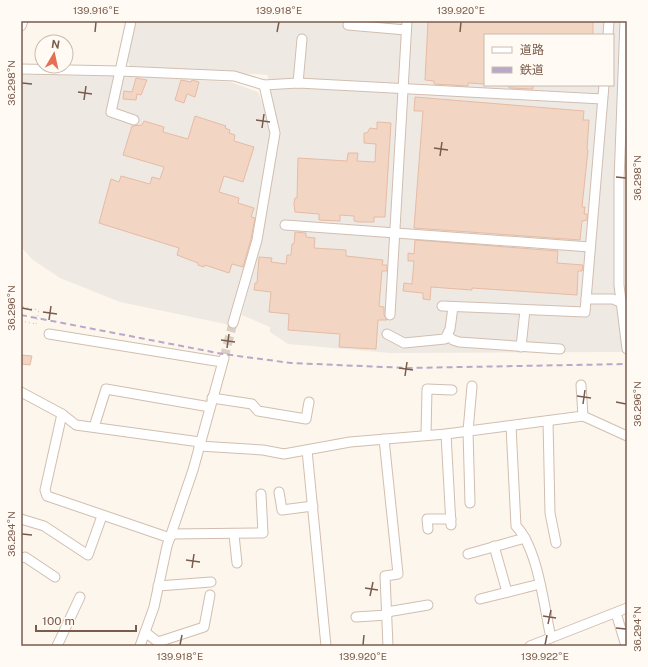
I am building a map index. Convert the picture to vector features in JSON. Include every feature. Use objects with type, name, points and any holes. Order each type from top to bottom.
[{"type":"street","points":[[21,26],[23,21]]},
{"type":"street","points":[[131,21],[112,112],[134,120]]},
{"type":"street","points":[[608,34],[609,21]]},
{"type":"street","points":[[625,21],[619,181],[619,285],[625,305],[627,349]]},
{"type":"street","points":[[348,25],[406,26],[390,315]]},
{"type":"street","points":[[298,83],[302,39]]},
{"type":"street","points":[[21,69],[120,71],[234,76],[264,85],[298,83],[602,99]]},
{"type":"street","points":[[233,323],[257,240],[276,133],[264,85]]},
{"type":"street","points":[[442,306],[585,312],[604,86]]},
{"type":"street","points":[[285,225],[590,247]]},
{"type":"street","points":[[586,299],[613,299],[625,305]]},
{"type":"street","points":[[448,336],[453,307]]},
{"type":"street","points":[[521,347],[525,310]]},
{"type":"street","points":[[49,334],[223,360],[200,444],[171,536],[154,607],[140,646]]},
{"type":"street","points":[[387,334],[404,343],[438,341],[448,336]]},
{"type":"street","points":[[448,336],[452,340],[459,342],[560,349]]},
{"type":"street","points":[[581,385],[584,416]]},
{"type":"street","points":[[470,503],[468,431],[472,386]]},
{"type":"street","points":[[94,427],[106,388],[211,402],[252,404],[258,411],[306,419],[308,402]]},
{"type":"street","points":[[426,435],[427,389],[452,390]]},
{"type":"street","points":[[21,392],[62,414],[76,425],[200,444],[263,450],[284,454],[350,442],[446,434],[584,416],[627,436]]},
{"type":"street","points":[[62,414],[45,490],[47,496],[102,516],[171,536],[263,533],[261,494]]},
{"type":"street","points":[[548,421],[550,513],[556,543]]},
{"type":"street","points":[[511,426],[516,526],[523,533],[536,565],[551,638]]},
{"type":"street","points":[[428,529],[427,520],[451,522],[446,434]]},
{"type":"street","points":[[384,439],[398,574],[385,576],[388,646]]},
{"type":"street","points":[[307,450],[326,646]]},
{"type":"street","points":[[279,492],[282,510],[313,506]]},
{"type":"street","points":[[21,519],[44,526],[88,555],[102,516]]},
{"type":"street","points":[[234,535],[237,563]]},
{"type":"street","points":[[468,554],[525,538]]},
{"type":"street","points":[[494,546],[507,592]]},
{"type":"street","points":[[21,558],[25,558],[56,577]]},
{"type":"street","points":[[158,586],[211,582]]},
{"type":"street","points":[[480,599],[540,584]]},
{"type":"street","points":[[145,632],[158,642],[204,627],[210,595]]},
{"type":"street","points":[[57,646],[80,597]]},
{"type":"street","points":[[356,617],[428,605]]},
{"type":"street","points":[[530,646],[627,608]]},
{"type":"street","points":[[616,613],[626,646]]},
{"type":"path","points":[[21,321],[36,324],[38,310],[23,307]]},
{"type":"shaded area","points":[[133,21],[623,21],[616,288],[623,352],[390,353],[288,344],[270,332],[270,327],[242,315],[260,241],[278,134],[268,96],[268,75],[130,66],[127,60],[130,29]]},
{"type":"shaded area","points":[[21,75],[132,76],[230,82],[258,92],[273,131],[255,241],[230,325],[120,302],[60,278],[33,260],[21,247]]},
{"type":"building","points":[[428,21],[593,21],[593,34],[484,34],[484,84],[468,83],[468,86],[434,84],[434,81],[425,80]]},
{"type":"building","points":[[136,78],[147,80],[141,95],[137,94],[136,100],[123,99],[124,91],[132,92]]},
{"type":"building","points":[[181,80],[191,82],[192,80],[199,82],[195,97],[187,94],[184,103],[175,100]]},
{"type":"building","points":[[509,86],[533,86],[533,89],[509,88]]},
{"type":"building","points":[[415,97],[584,111],[583,120],[589,120],[588,150],[582,207],[585,207],[584,214],[587,214],[587,220],[582,221],[580,240],[414,228],[423,111],[414,111]]},
{"type":"building","points":[[195,116],[226,126],[225,128],[230,130],[229,133],[235,135],[234,141],[254,147],[243,182],[224,176],[219,192],[239,198],[238,203],[254,208],[251,217],[255,218],[243,267],[232,264],[229,273],[205,265],[204,267],[198,265],[198,263],[177,255],[179,248],[99,223],[111,179],[119,182],[121,176],[150,184],[152,177],[160,179],[164,167],[123,155],[132,126],[142,125],[144,121],[164,127],[163,132],[188,139]]},
{"type":"building","points":[[377,122],[391,123],[385,217],[374,217],[374,222],[354,221],[354,216],[340,215],[340,221],[319,220],[319,214],[295,212],[294,203],[295,198],[297,198],[298,158],[347,161],[348,153],[358,153],[357,161],[375,162],[376,144],[364,143],[364,133],[367,133],[370,128],[377,129]]},
{"type":"building","points":[[295,232],[306,233],[306,237],[315,238],[314,248],[346,250],[346,256],[383,260],[382,265],[387,265],[387,271],[382,271],[379,306],[384,307],[384,315],[387,320],[378,320],[376,349],[339,347],[340,334],[288,330],[289,314],[269,312],[271,292],[254,290],[255,283],[257,283],[259,257],[272,258],[271,262],[286,264],[287,255],[291,255]]},
{"type":"building","points":[[415,240],[558,251],[557,263],[583,265],[582,271],[578,271],[577,295],[472,288],[472,290],[431,287],[430,300],[423,299],[423,293],[403,291],[404,283],[412,284],[414,261],[408,261],[408,253],[414,254]]},
{"type":"building","points":[[21,355],[32,356],[30,365],[21,364]]},
{"type":"tunnel","points":[[224,358],[233,323]]},
{"type":"railway","points":[[21,315],[223,354],[291,363],[408,368],[627,364]]}]
